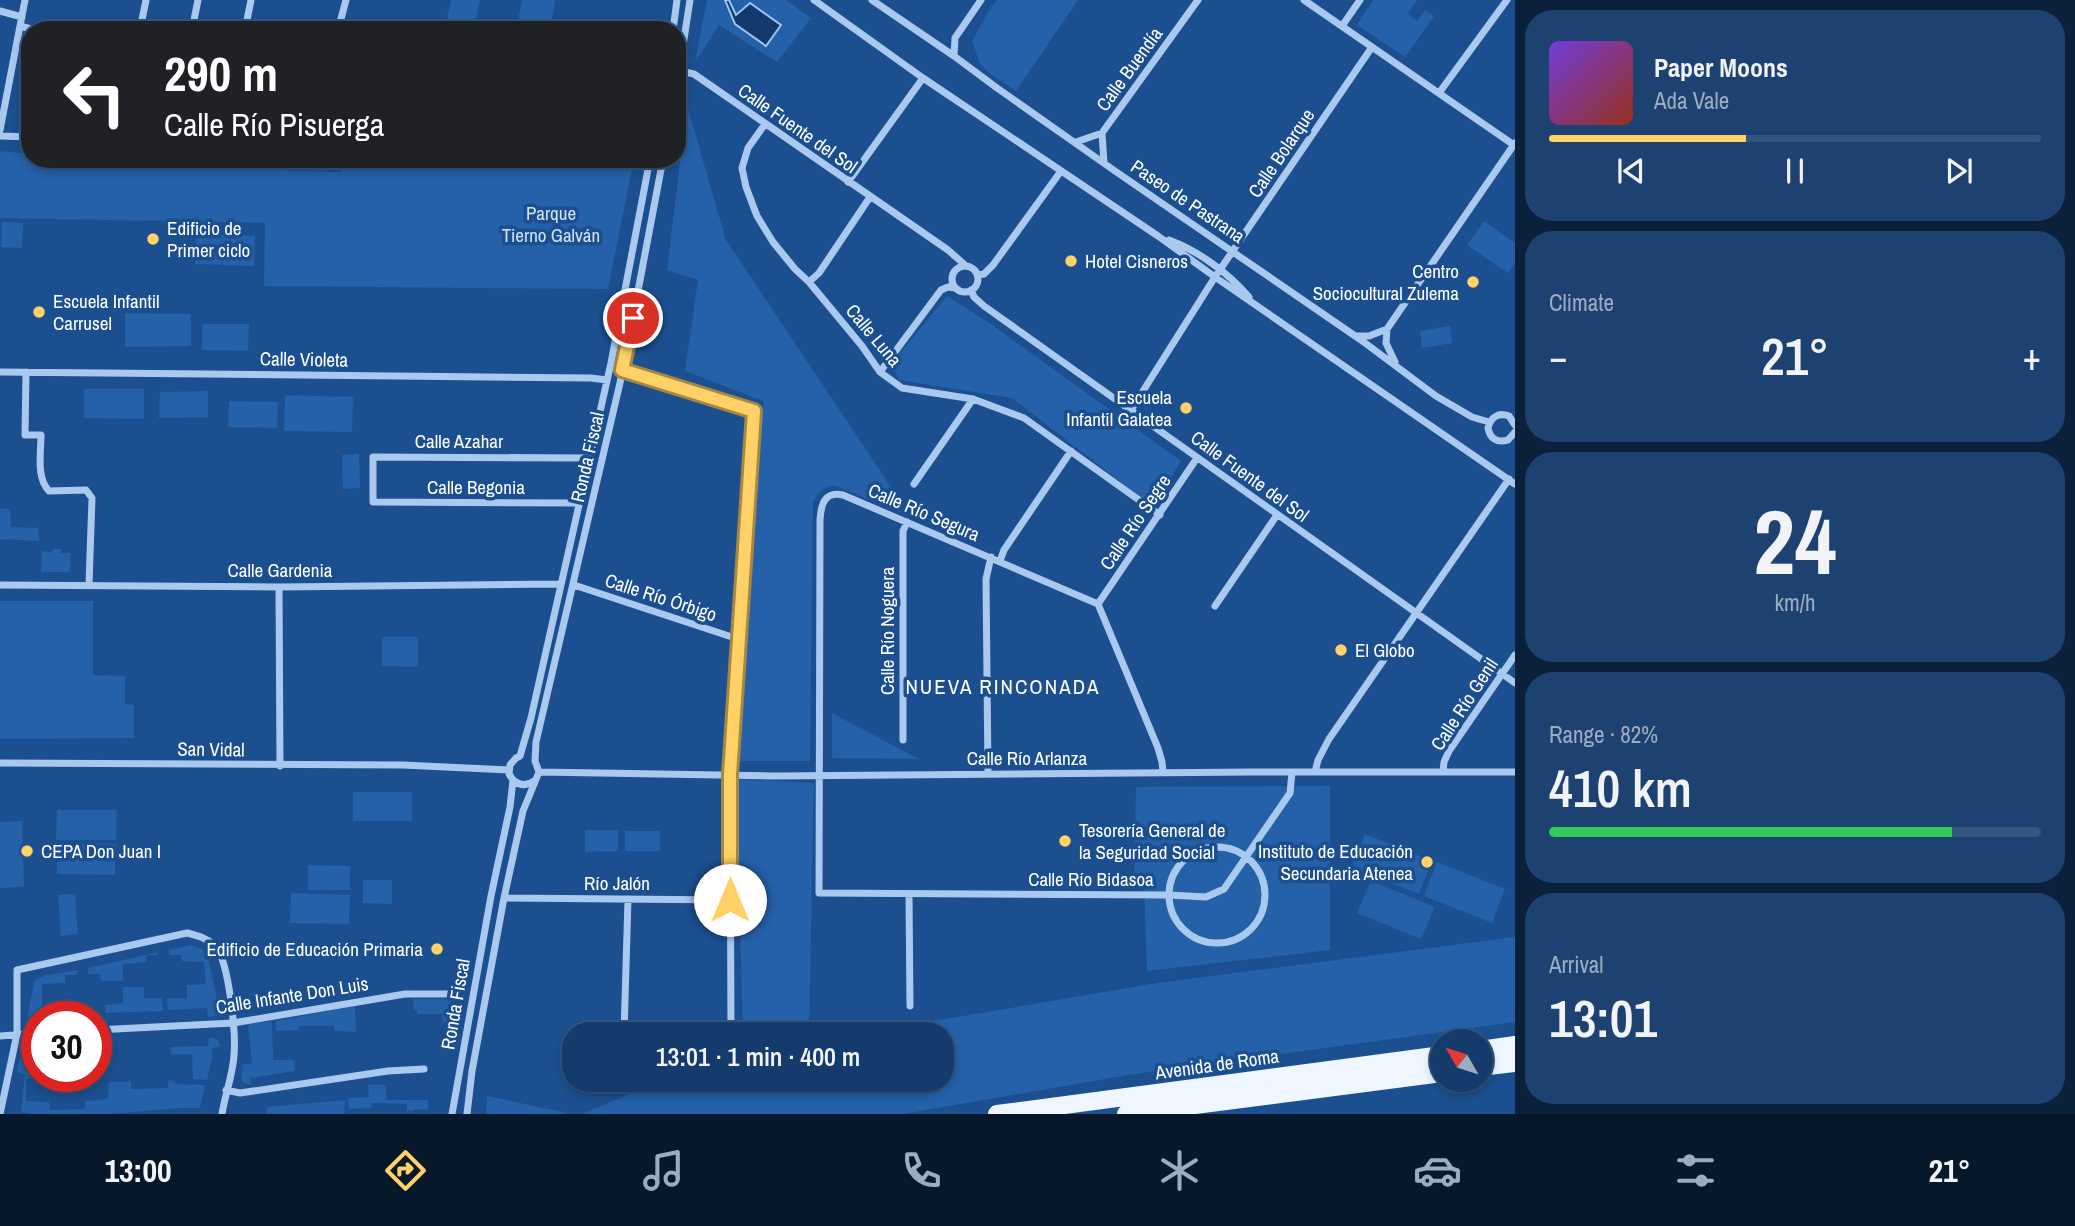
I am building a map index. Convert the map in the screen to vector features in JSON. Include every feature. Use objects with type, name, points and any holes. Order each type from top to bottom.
[{"type":"main road","points":[[1493,1048],[1515,1045]]},
{"type":"main road","name":"Avenida de Roma","points":[[997,1114],[1430,1057]]},
{"type":"main road","points":[[1493,1066],[1515,1063]]},
{"type":"main road","name":"Avenida de Roma","points":[[1126,1114],[1430,1075]]},
{"type":"street","points":[[21,21],[25,0]]},
{"type":"street","points":[[141,21],[146,0]]},
{"type":"street","points":[[194,21],[198,0]]},
{"type":"street","points":[[248,21],[251,0]]},
{"type":"street","points":[[340,21],[346,0]]},
{"type":"street","points":[[674,21],[677,0]]},
{"type":"street","points":[[686,32],[691,0]]},
{"type":"street","points":[[814,0],[923,78],[1217,273],[1256,305],[1512,482],[1329,739],[1315,772]]},
{"type":"street","name":"Paseo de Pastrana","points":[[872,0],[1355,336],[1436,396],[1472,417],[1489,422]]},
{"type":"street","points":[[954,56],[955,38],[981,0]]},
{"type":"street","name":"Calle Buendía","points":[[1104,163],[1102,133],[1198,0]]},
{"type":"street","points":[[1304,0],[1514,144],[1387,330],[1369,336],[1355,336]]},
{"type":"street","points":[[1342,26],[1360,0]]},
{"type":"street","points":[[1439,93],[1507,0]]},
{"type":"street","points":[[0,11],[22,17]]},
{"type":"street","points":[[0,130],[21,22]]},
{"type":"street","name":"Calle Bolarque","points":[[1131,410],[1217,273],[1372,47]]},
{"type":"street","name":"Calle Fuente del Sol","points":[[686,72],[694,74],[948,250],[964,265]]},
{"type":"street","points":[[848,182],[923,78]]},
{"type":"street","name":"Calle Luna","points":[[765,124],[748,148],[742,168],[757,216],[773,242],[862,346],[880,372],[902,388],[973,399],[1024,418],[1160,515]]},
{"type":"street","points":[[1076,142],[1102,133]]},
{"type":"street","points":[[0,136],[21,137]]},
{"type":"street","name":"Ronda Fiscal","points":[[452,1114],[488,908],[510,807],[513,780],[509,770],[512,761],[520,756],[531,719],[607,380],[648,168]]},
{"type":"street","name":"Ronda Fiscal","points":[[467,1114],[504,898],[523,811],[539,772],[536,742],[622,370],[661,168]]},
{"type":"street","points":[[978,275],[984,274],[993,265],[1061,171]]},
{"type":"street","points":[[809,282],[819,273],[870,197]]},
{"type":"street","points":[[880,372],[941,290],[948,287],[963,292],[971,290],[977,284],[978,275],[973,268],[964,265],[953,272],[951,280],[955,288]]},
{"type":"street","name":"Calle Fuente del Sol","points":[[971,290],[984,306],[1515,683]]},
{"type":"street","points":[[1387,330],[1388,349],[1399,368]]},
{"type":"street","points":[[622,370],[754,411],[730,775],[731,1022]]},
{"type":"street","name":"Calle Violeta","points":[[0,372],[591,377],[607,380]]},
{"type":"street","points":[[26,372],[25,435],[41,435],[41,475],[44,486],[49,491],[86,490],[92,498],[89,584]]},
{"type":"street","points":[[914,484],[973,399]]},
{"type":"street","points":[[1514,421],[1503,414],[1498,415],[1489,422],[1488,428],[1492,438],[1510,443],[1515,432]]},
{"type":"street","points":[[1000,561],[1004,550],[1071,451]]},
{"type":"street","name":"Calle Azahar","points":[[373,502],[373,457],[589,458]]},
{"type":"street","name":"Calle Río Segre","points":[[1098,604],[1197,458]]},
{"type":"street","name":"Calle Río Segura","points":[[819,775],[820,520],[823,501],[829,496],[835,493],[843,495],[1098,604]]},
{"type":"street","name":"Calle Begonia","points":[[373,502],[579,503]]},
{"type":"street","points":[[1215,606],[1277,514]]},
{"type":"street","name":"Calle Río Noguera","points":[[903,740],[903,531],[907,522]]},
{"type":"street","points":[[988,774],[986,579],[991,557]]},
{"type":"street","name":"Calle Gardenia","points":[[0,585],[279,587],[560,584]]},
{"type":"street","name":"Calle Río Órbigo","points":[[574,585],[738,639]]},
{"type":"street","points":[[279,587],[280,766]]},
{"type":"street","points":[[1098,604],[1158,748],[1163,772]]},
{"type":"street","name":"Calle Río Genil","points":[[1443,772],[1449,751],[1515,655]]},
{"type":"street","points":[[520,756],[527,755],[536,761]]},
{"type":"street","name":"San Vidal","points":[[0,763],[422,765],[509,770]]},
{"type":"street","name":"Calle Río Arlanza","points":[[539,772],[730,775],[1515,772]]},
{"type":"street","name":"Calle Río Bidasoa","points":[[819,775],[819,893],[1206,897],[1224,889],[1290,793],[1292,772]]},
{"type":"street","points":[[513,780],[521,785],[534,781]]},
{"type":"street","points":[[1222,846],[1246,857],[1256,867],[1264,888],[1263,905],[1256,922],[1244,935],[1228,942],[1210,943],[1193,938],[1176,921],[1169,895],[1185,859],[1195,851],[1208,847],[1222,846]]},
{"type":"street","points":[[909,894],[910,1006]]},
{"type":"street","name":"Río Jalón","points":[[504,898],[730,900]]},
{"type":"street","points":[[624,1022],[628,898]]},
{"type":"street","points":[[1,1114],[17,1034],[17,970],[187,933],[206,938],[218,949],[225,963],[233,1023],[234,1055],[222,1114]]},
{"type":"street","name":"Calle Infante Don Luis","points":[[112,1029],[233,1023],[405,994],[451,994]]},
{"type":"street","points":[[0,1036],[21,1034]]},
{"type":"street","name":"Ronda Fiscal","points":[[459,1072],[467,1066],[472,1074]]},
{"type":"street","points":[[226,1090],[240,1093],[388,1071],[424,1069]]},
{"type":"street","name":"Ronda Fiscal","points":[[459,1072],[465,1081],[472,1074]]},
{"type":"green space","points":[[451,0],[480,0],[476,21],[447,21]]},
{"type":"green space","points":[[522,0],[555,0],[552,21],[518,21]]},
{"type":"green space","points":[[707,0],[786,0],[811,18],[777,62],[719,25],[695,62]]},
{"type":"green space","points":[[997,0],[1078,0],[1016,91],[980,64],[972,41]]},
{"type":"green space","points":[[1373,0],[1417,0],[1408,14],[1417,21],[1425,10],[1434,16],[1405,57],[1357,25]]},
{"type":"green space","points":[[687,105],[726,240],[911,517],[836,486],[822,490],[813,502],[810,761],[739,761],[763,401],[685,371],[698,280],[667,270],[679,168],[686,168]]},
{"type":"green space","name":"Parque Tierno Galván","points":[[0,151],[21,153],[21,168],[229,168],[342,172],[342,168],[632,168],[608,289],[264,286],[265,223],[0,218]]},
{"type":"green space","points":[[1484,221],[1515,243],[1515,263],[1508,273],[1467,245]]},
{"type":"green space","points":[[2,222],[23,223],[22,248],[1,247]]},
{"type":"green space","points":[[196,234],[255,236],[254,266],[195,264]]},
{"type":"green space","points":[[947,296],[988,322],[1181,461],[1153,507],[1012,398],[899,380],[892,363]]},
{"type":"green space","points":[[125,313],[191,314],[191,346],[125,347]]},
{"type":"green space","points":[[202,324],[249,324],[248,351],[202,350]]},
{"type":"green space","points":[[1450,326],[1452,343],[1422,348],[1420,331]]},
{"type":"green space","points":[[84,389],[144,389],[144,419],[84,418]]},
{"type":"green space","points":[[208,391],[208,417],[159,418],[160,392]]},
{"type":"green space","points":[[285,395],[353,397],[352,432],[284,431]]},
{"type":"green space","points":[[229,401],[278,402],[277,428],[228,427]]},
{"type":"green space","points":[[359,454],[360,488],[343,489],[342,455]]},
{"type":"green space","points":[[0,509],[10,509],[11,527],[38,528],[39,541],[0,539]]},
{"type":"green space","points":[[53,549],[61,549],[61,553],[71,553],[70,572],[41,572],[42,551],[52,552]]},
{"type":"green space","points":[[0,601],[93,601],[93,675],[125,676],[125,704],[134,705],[134,738],[0,739]]},
{"type":"green space","points":[[382,637],[418,637],[418,667],[382,666]]},
{"type":"green space","points":[[832,713],[919,759],[832,758]]},
{"type":"green space","points":[[736,779],[814,783],[809,1022],[743,1022]]},
{"type":"green space","points":[[1330,786],[1330,950],[1147,971],[1144,886],[1134,885],[1136,787]]},
{"type":"green space","points":[[353,792],[412,792],[412,821],[353,821]]},
{"type":"green space","points":[[57,810],[117,810],[116,840],[56,840]]},
{"type":"green space","points":[[22,821],[24,887],[0,888],[0,822]]},
{"type":"green space","points":[[585,830],[618,830],[618,851],[585,852]]},
{"type":"green space","points":[[625,831],[660,831],[660,851],[625,851]]},
{"type":"green space","points":[[1365,834],[1432,861],[1419,894],[1351,868]]},
{"type":"green space","points":[[57,843],[116,844],[115,875],[57,874]]},
{"type":"green space","points":[[1437,862],[1505,889],[1492,923],[1424,896]]},
{"type":"green space","points":[[308,865],[350,866],[350,890],[308,890]]},
{"type":"green space","points":[[363,880],[392,880],[392,904],[363,903]]},
{"type":"green space","points":[[1371,881],[1435,907],[1421,939],[1357,913]]},
{"type":"green space","points":[[291,893],[350,895],[349,924],[290,923]]},
{"type":"green space","points":[[75,894],[78,934],[61,936],[58,895]]},
{"type":"green space","points":[[1515,937],[1515,1022],[1464,1029],[1430,1029],[1430,1034],[1128,1075],[903,1114],[582,1114],[634,1092],[954,1092],[954,1022],[928,1022],[1157,983]]},
{"type":"green space","points":[[190,945],[202,949],[208,958],[219,1007],[213,1016],[208,1017],[207,1008],[168,1010],[167,998],[187,998],[187,985],[206,984],[204,962],[182,961],[181,955],[169,955],[169,950]]},
{"type":"green space","points":[[158,952],[158,955],[146,955],[146,962],[123,964],[123,981],[101,981],[100,974],[88,974],[88,968]]},
{"type":"green space","points":[[77,970],[77,975],[65,975],[65,983],[42,984],[42,1001],[30,1001],[34,981],[44,976]]},
{"type":"green space","points":[[123,987],[144,987],[144,998],[162,998],[163,1011],[112,1013],[112,1004],[123,1003]]},
{"type":"green space","points":[[413,999],[454,999],[450,1022],[443,1022],[442,1014],[417,1014]]},
{"type":"green space","points":[[355,1006],[356,1032],[335,1031],[334,1026],[299,1026],[299,1030],[276,1031],[276,1021]]},
{"type":"green space","points":[[272,1021],[273,1060],[294,1060],[295,1071],[250,1078],[251,1085],[244,1083],[241,1080],[243,1064],[252,1064],[248,1024]]},
{"type":"green space","points":[[209,1037],[217,1039],[220,1046],[212,1048],[207,1080],[193,1079],[192,1054],[171,1055],[170,1047],[208,1046]]},
{"type":"green space","points":[[21,1056],[21,1074],[17,1072]]},
{"type":"green space","points":[[168,1080],[175,1081],[175,1084],[205,1085],[200,1108],[111,1114],[21,1112],[23,1092],[26,1092],[26,1101],[49,1102],[50,1110],[85,1109],[85,1101],[108,1099],[108,1092],[112,1092],[112,1082],[131,1082],[131,1089],[168,1088]]},
{"type":"green space","points":[[368,1085],[386,1085],[386,1100],[428,1100],[428,1110],[407,1111],[407,1104],[372,1103],[371,1108],[349,1109],[348,1098],[369,1097]]},
{"type":"green space","points":[[487,1096],[572,1114],[486,1114]]},
{"type":"green space","points":[[345,1100],[344,1114],[266,1114],[267,1107]]},
{"type":"shaded area","points":[[725,0],[729,0],[736,15],[750,3],[781,25],[766,46],[735,24]]},
{"type":"place","name":"Edificio de Primer ciclo","points":[[153,239]]},
{"type":"place","name":"Hotel Cisneros","points":[[1071,261]]},
{"type":"place","name":"Centro Sociocultural Zulema","points":[[1473,282]]},
{"type":"place","name":"Escuela Infantil Carrusel","points":[[39,312]]},
{"type":"place","name":"Escuela Infantil Galatea","points":[[1186,408]]},
{"type":"place","name":"El Globo","points":[[1341,650]]},
{"type":"place","name":"Tesorería General de la Seguridad Social","points":[[1065,841]]},
{"type":"place","name":"CEPA Don Juan I","points":[[27,851]]},
{"type":"place","name":"Instituto de Educación Secundaria Atenea","points":[[1427,862]]},
{"type":"place","name":"Edificio de Educación Primaria","points":[[437,949]]},
{"type":"district","name":"NUEVA RINCONADA","points":[[1003,687]]},
{"type":"route","points":[[633,318],[622,370],[754,411],[730,775],[730,900]]}]
